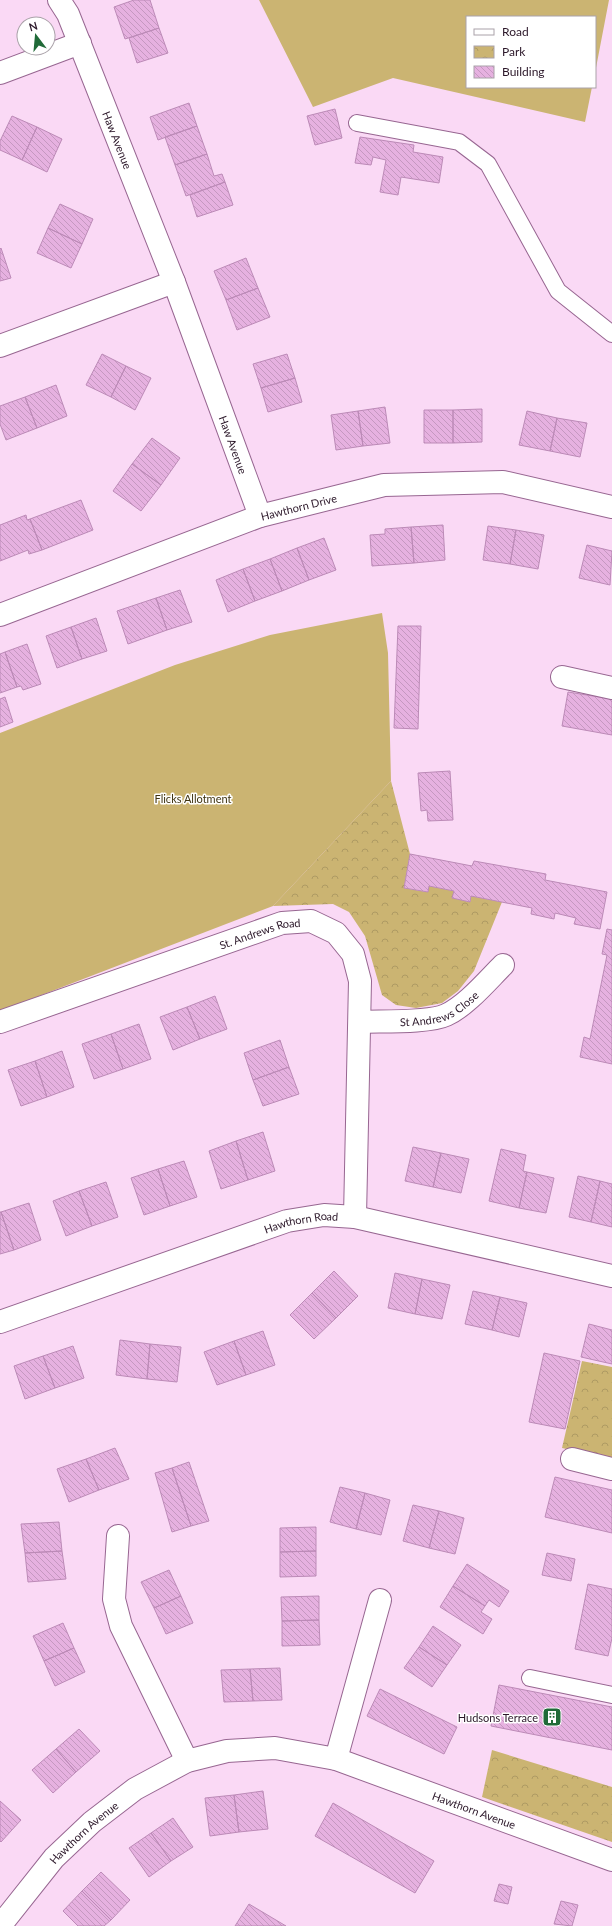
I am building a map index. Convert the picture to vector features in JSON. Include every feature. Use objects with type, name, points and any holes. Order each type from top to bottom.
[{"type":"street","name":"Haw Avenue","points":[[59,0],[68,14],[80,43],[174,282],[260,516]]},
{"type":"street","points":[[0,73],[80,43]]},
{"type":"street","points":[[0,346],[174,282]]},
{"type":"street","name":"Hawthorn Drive","points":[[0,616],[260,516],[384,485],[503,482],[612,507]]},
{"type":"street","points":[[562,677],[612,688]]},
{"type":"street","name":"St. Andrews Road","points":[[0,1022],[282,923],[311,921],[336,933],[353,954],[360,981],[355,1217]]},
{"type":"street","name":"St Andrews Close","points":[[360,1022],[433,1019],[445,1016],[457,1009],[503,965]]},
{"type":"street","name":"Hawthorn Road","points":[[0,1322],[287,1221],[324,1215],[355,1217],[612,1276]]},
{"type":"street","points":[[572,1459],[612,1468]]},
{"type":"street","points":[[118,1536],[114,1599],[121,1626],[187,1762]]},
{"type":"street","points":[[336,1759],[380,1600]]},
{"type":"street","name":"Hawthorn Avenue","points":[[0,1926],[54,1858],[92,1822],[135,1789],[187,1762],[227,1751],[275,1748],[336,1759],[612,1860]]},
{"type":"lane","points":[[357,123],[459,142],[488,164],[558,291],[612,334]]},
{"type":"lane","points":[[530,1678],[612,1695]]},
{"type":"green space","points":[[259,0],[609,0],[596,68],[596,16],[466,16],[466,88],[592,88],[585,122],[393,78],[313,107]]},
{"type":"green space","name":"Flicks Allotment","points":[[382,613],[388,653],[391,781],[273,906],[0,1011],[0,733],[175,665],[270,635]]},
{"type":"green space","points":[[391,781],[410,854],[404,888],[427,892],[429,886],[454,891],[453,898],[470,902],[471,896],[502,902],[474,971],[458,991],[442,1003],[416,1008],[396,1005],[382,995],[365,936],[349,912],[333,904],[273,906]]},
{"type":"green space","points":[[582,1361],[612,1367],[612,1459],[562,1448]]},
{"type":"green space","points":[[492,1750],[612,1787],[612,1842],[482,1797]]},
{"type":"building","points":[[134,0],[150,0],[159,28],[125,39],[114,7]]},
{"type":"building","points":[[159,28],[168,53],[137,63],[129,38]]},
{"type":"building","points":[[189,103],[197,126],[158,140],[150,117]]},
{"type":"building","points":[[335,109],[342,138],[315,145],[307,116]]},
{"type":"building","points":[[12,116],[37,127],[22,160],[0,150],[0,141]]},
{"type":"building","points":[[197,126],[207,154],[175,165],[165,137]]},
{"type":"building","points":[[37,127],[62,139],[47,172],[22,160]]},
{"type":"building","points":[[360,137],[414,145],[413,152],[443,157],[439,183],[401,177],[398,195],[380,192],[386,160],[373,157],[371,165],[355,163]]},
{"type":"building","points":[[207,154],[214,176],[222,174],[225,182],[186,196],[175,165]]},
{"type":"building","points":[[225,182],[233,205],[197,217],[190,195]]},
{"type":"building","points":[[60,204],[93,219],[82,244],[48,228]]},
{"type":"building","points":[[48,228],[82,244],[71,268],[37,253]]},
{"type":"building","points":[[1,248],[11,278],[0,281],[0,249]]},
{"type":"building","points":[[246,258],[258,288],[226,300],[214,271]]},
{"type":"building","points":[[258,288],[270,317],[237,330],[226,300]]},
{"type":"building","points":[[102,354],[126,366],[111,397],[86,385]]},
{"type":"building","points":[[287,354],[295,378],[261,388],[253,364]]},
{"type":"building","points":[[126,366],[151,378],[135,410],[111,397]]},
{"type":"building","points":[[295,378],[302,402],[268,412],[261,388]]},
{"type":"building","points":[[56,385],[67,416],[37,428],[25,397]]},
{"type":"building","points":[[25,397],[37,428],[6,440],[0,424],[0,406]]},
{"type":"building","points":[[385,407],[390,443],[363,446],[358,411]]},
{"type":"building","points":[[482,409],[482,442],[453,443],[453,410]]},
{"type":"building","points":[[424,410],[453,410],[453,443],[424,443]]},
{"type":"building","points":[[358,411],[363,446],[336,450],[331,415]]},
{"type":"building","points":[[527,411],[557,418],[550,451],[519,445]]},
{"type":"building","points":[[557,418],[587,423],[580,457],[550,451]]},
{"type":"building","points":[[152,438],[180,458],[161,485],[132,464]]},
{"type":"building","points":[[132,464],[161,485],[141,511],[113,491]]},
{"type":"building","points":[[81,500],[93,530],[42,550],[30,519]]},
{"type":"building","points":[[26,515],[27,520],[30,519],[42,550],[29,554],[28,550],[0,561],[0,525]]},
{"type":"building","points":[[443,525],[445,560],[414,563],[411,527]]},
{"type":"building","points":[[488,526],[516,530],[510,564],[483,560]]},
{"type":"building","points":[[411,527],[414,563],[372,566],[370,535],[385,534],[385,529]]},
{"type":"building","points":[[516,530],[544,535],[538,569],[510,564]]},
{"type":"building","points":[[324,538],[336,570],[309,580],[297,548]]},
{"type":"building","points":[[587,545],[612,551],[610,585],[579,578]]},
{"type":"building","points":[[297,548],[309,580],[282,591],[270,559]]},
{"type":"building","points":[[270,559],[282,591],[255,601],[243,569]]},
{"type":"building","points":[[243,569],[255,601],[228,612],[216,580]]},
{"type":"building","points":[[180,590],[192,622],[167,630],[156,598]]},
{"type":"building","points":[[156,598],[167,630],[128,644],[117,611]]},
{"type":"building","points":[[96,618],[107,651],[82,659],[71,627]]},
{"type":"building","points":[[398,626],[421,626],[418,729],[394,728]]},
{"type":"building","points":[[71,627],[82,659],[57,668],[46,636]]},
{"type":"building","points":[[27,644],[41,684],[23,690],[21,686],[17,687],[5,652]]},
{"type":"building","points":[[5,652],[17,687],[0,693],[0,654]]},
{"type":"building","points":[[568,692],[612,699],[612,735],[562,726]]},
{"type":"building","points":[[5,697],[13,722],[0,727],[0,699]]},
{"type":"building","points":[[450,771],[453,820],[428,821],[427,810],[421,811],[418,773]]},
{"type":"building","points":[[410,854],[472,866],[474,861],[546,874],[545,880],[607,892],[600,929],[574,924],[576,918],[555,913],[554,919],[531,914],[532,908],[471,896],[470,902],[452,898],[454,891],[429,886],[428,892],[404,888]]},
{"type":"building","points":[[607,929],[612,930],[612,1064],[580,1057],[584,1037],[590,1039],[607,955],[602,954]]},
{"type":"building","points":[[215,996],[227,1029],[200,1039],[187,1007]]},
{"type":"building","points":[[187,1007],[200,1039],[173,1050],[160,1017]]},
{"type":"building","points":[[139,1024],[151,1059],[123,1069],[111,1034]]},
{"type":"building","points":[[111,1034],[123,1069],[94,1079],[82,1044]]},
{"type":"building","points":[[280,1040],[289,1067],[253,1080],[244,1053]]},
{"type":"building","points":[[62,1051],[74,1087],[47,1097],[35,1061]]},
{"type":"building","points":[[35,1061],[47,1097],[21,1106],[8,1070]]},
{"type":"building","points":[[289,1067],[299,1094],[263,1106],[253,1080]]},
{"type":"building","points":[[263,1132],[275,1171],[248,1180],[236,1141]]},
{"type":"building","points":[[236,1141],[248,1180],[221,1189],[209,1151]]},
{"type":"building","points":[[413,1147],[441,1153],[433,1187],[405,1181]]},
{"type":"building","points":[[501,1149],[526,1155],[523,1171],[527,1172],[519,1208],[489,1201]]},
{"type":"building","points":[[441,1153],[469,1159],[461,1193],[433,1187]]},
{"type":"building","points":[[184,1161],[197,1197],[170,1206],[158,1169]]},
{"type":"building","points":[[158,1169],[170,1206],[144,1215],[131,1178]]},
{"type":"building","points":[[527,1172],[554,1178],[546,1213],[519,1208]]},
{"type":"building","points":[[578,1176],[600,1181],[591,1222],[569,1217]]},
{"type":"building","points":[[600,1181],[612,1184],[612,1227],[591,1222]]},
{"type":"building","points":[[106,1182],[118,1217],[92,1226],[79,1191]]},
{"type":"building","points":[[79,1191],[92,1226],[66,1236],[53,1201]]},
{"type":"building","points":[[29,1203],[41,1240],[14,1250],[1,1212]]},
{"type":"building","points":[[0,1212],[14,1250],[0,1254]]},
{"type":"building","points":[[334,1271],[358,1296],[336,1318],[312,1293]]},
{"type":"building","points":[[395,1273],[422,1279],[415,1314],[388,1308]]},
{"type":"building","points":[[422,1279],[450,1285],[442,1319],[415,1314]]},
{"type":"building","points":[[473,1291],[500,1297],[492,1330],[465,1324]]},
{"type":"building","points":[[312,1293],[336,1318],[314,1339],[290,1315]]},
{"type":"building","points":[[500,1297],[527,1303],[519,1337],[492,1330]]},
{"type":"building","points":[[589,1324],[612,1330],[612,1364],[581,1357]]},
{"type":"building","points":[[263,1331],[275,1365],[246,1375],[234,1341]]},
{"type":"building","points":[[120,1340],[150,1344],[147,1379],[116,1375]]},
{"type":"building","points":[[234,1341],[246,1375],[217,1385],[204,1352]]},
{"type":"building","points":[[150,1344],[181,1347],[177,1382],[147,1379]]},
{"type":"building","points":[[73,1346],[84,1378],[55,1388],[43,1356]]},
{"type":"building","points":[[544,1353],[580,1361],[565,1429],[529,1422]]},
{"type":"building","points":[[43,1356],[55,1388],[25,1399],[14,1366]]},
{"type":"building","points":[[115,1448],[129,1479],[99,1490],[86,1459]]},
{"type":"building","points":[[86,1459],[99,1490],[69,1502],[57,1469]]},
{"type":"building","points":[[189,1462],[209,1521],[191,1526],[172,1468]]},
{"type":"building","points":[[172,1468],[191,1526],[172,1532],[155,1473]]},
{"type":"building","points":[[555,1477],[612,1490],[612,1533],[545,1517]]},
{"type":"building","points":[[340,1487],[365,1493],[356,1529],[330,1522]]},
{"type":"building","points":[[365,1493],[390,1500],[381,1535],[356,1529]]},
{"type":"building","points":[[413,1505],[439,1511],[429,1548],[403,1541]]},
{"type":"building","points":[[439,1511],[464,1518],[455,1554],[429,1548]]},
{"type":"building","points":[[59,1522],[62,1551],[25,1553],[21,1524]]},
{"type":"building","points":[[316,1527],[316,1551],[280,1552],[280,1528]]},
{"type":"building","points":[[62,1551],[66,1579],[28,1582],[25,1553]]},
{"type":"building","points":[[316,1551],[316,1576],[280,1577],[280,1552]]},
{"type":"building","points":[[547,1553],[575,1559],[571,1581],[542,1575]]},
{"type":"building","points":[[467,1564],[509,1591],[499,1607],[489,1600],[485,1606],[453,1586]]},
{"type":"building","points":[[169,1570],[181,1596],[154,1608],[141,1582]]},
{"type":"building","points":[[588,1584],[612,1589],[612,1638],[608,1656],[575,1649]]},
{"type":"building","points":[[453,1586],[485,1606],[481,1612],[492,1619],[483,1634],[440,1607]]},
{"type":"building","points":[[181,1596],[193,1623],[166,1634],[154,1608]]},
{"type":"building","points":[[319,1596],[319,1620],[282,1621],[281,1597]]},
{"type":"building","points":[[319,1620],[320,1645],[282,1646],[282,1621]]},
{"type":"building","points":[[63,1623],[74,1648],[44,1661],[33,1636]]},
{"type":"building","points":[[433,1626],[461,1645],[447,1665],[419,1647]]},
{"type":"building","points":[[419,1647],[447,1665],[432,1687],[404,1668]]},
{"type":"building","points":[[74,1648],[85,1672],[55,1686],[44,1661]]},
{"type":"building","points":[[280,1668],[282,1700],[253,1701],[250,1669]]},
{"type":"building","points":[[250,1669],[253,1701],[224,1702],[221,1670]]},
{"type":"building","name":"Hudsons Terrace","points":[[499,1685],[612,1707],[612,1750],[491,1726]]},
{"type":"building","points":[[380,1689],[457,1727],[444,1754],[367,1716]]},
{"type":"building","points":[[79,1729],[100,1751],[76,1772],[56,1749]]},
{"type":"building","points":[[56,1749],[76,1772],[53,1793],[32,1770]]},
{"type":"building","points":[[263,1791],[268,1829],[239,1832],[234,1795]]},
{"type":"building","points":[[234,1795],[239,1832],[210,1836],[205,1798]]},
{"type":"building","points":[[0,1801],[21,1820],[1,1842],[0,1841]]},
{"type":"building","points":[[333,1803],[434,1861],[415,1893],[315,1836]]},
{"type":"building","points":[[173,1818],[193,1847],[171,1861],[151,1833]]},
{"type":"building","points":[[151,1833],[171,1861],[149,1877],[129,1848]]},
{"type":"building","points":[[101,1872],[130,1900],[111,1920],[82,1891]]},
{"type":"building","points":[[499,1884],[512,1887],[508,1904],[494,1901]]},
{"type":"building","points":[[82,1891],[111,1920],[104,1926],[78,1926],[63,1911]]},
{"type":"building","points":[[561,1901],[578,1905],[572,1926],[554,1924]]},
{"type":"building","points":[[249,1904],[286,1926],[235,1926]]},
{"type":"place","name":"Hudsons Terrace","points":[[552,1717]]}]
